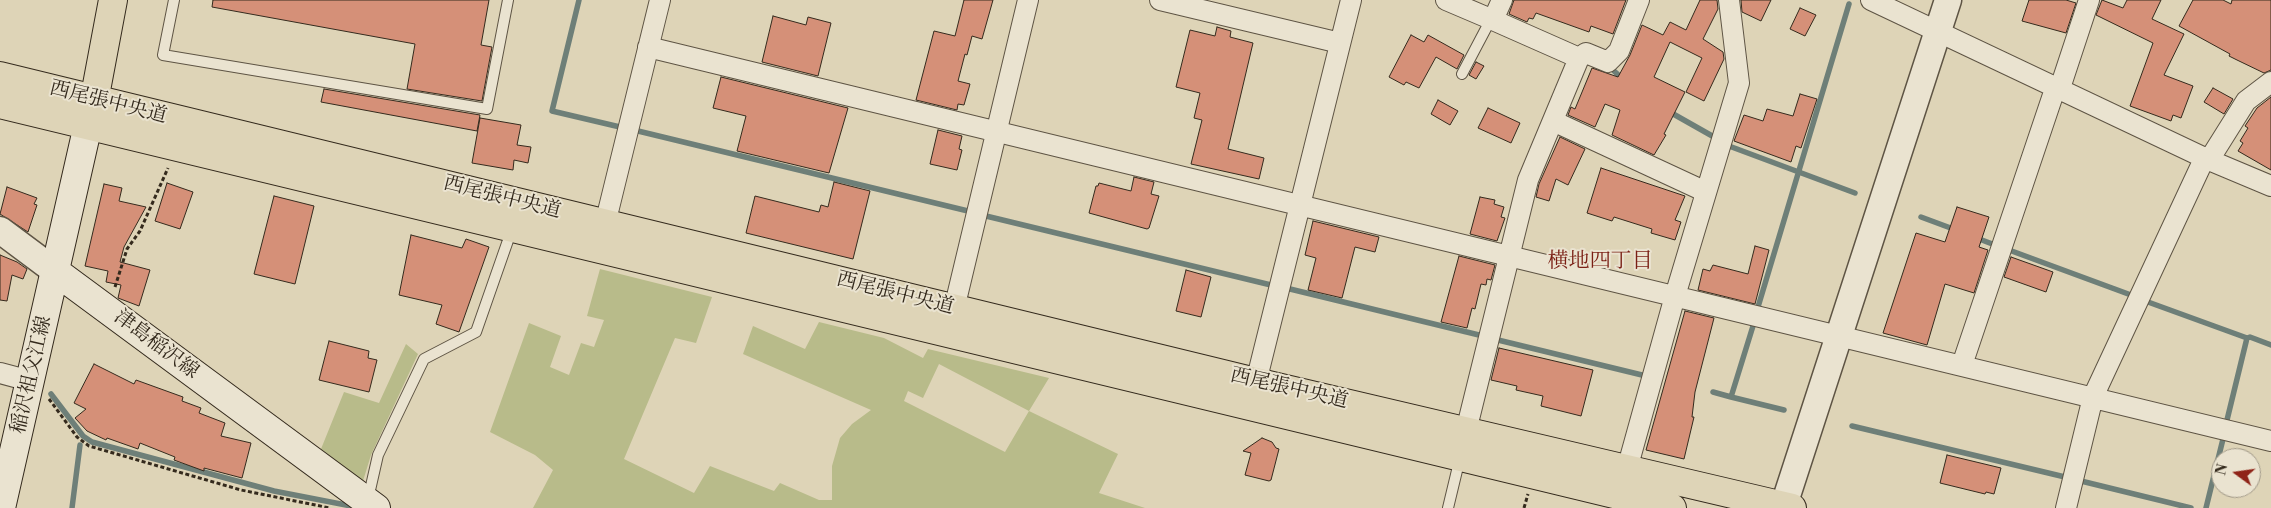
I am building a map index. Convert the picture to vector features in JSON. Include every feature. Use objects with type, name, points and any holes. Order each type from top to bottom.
[{"type":"main road","points":[[55,271],[95,99],[113,0]]},
{"type":"main road","name":"西尾張中央道","points":[[0,76],[1256,382],[1463,444],[1622,502],[1672,508]]},
{"type":"main road","name":"西尾張中央道","points":[[0,104],[512,228],[1463,444],[1627,469],[1786,507]]},
{"type":"main road","name":"津島稲沢線","points":[[55,271],[372,505]]},
{"type":"main road","name":"稲沢祖父江線","points":[[1,508],[38,388],[55,271]]},
{"type":"street","points":[[605,224],[660,0]]},
{"type":"street","points":[[954,308],[1028,0]]},
{"type":"street","points":[[1160,0],[1340,43]]},
{"type":"street","points":[[1256,382],[1351,0]]},
{"type":"street","points":[[1446,0],[1579,58]]},
{"type":"street","points":[[1492,19],[1502,0]]},
{"type":"street","points":[[1463,444],[1528,180],[1579,58],[1586,52],[1608,62],[1619,51],[1639,0]]},
{"type":"street","points":[[1627,469],[1675,296],[1738,84],[1729,0]]},
{"type":"street","points":[[1871,0],[2207,158],[2271,186]]},
{"type":"street","points":[[1786,507],[1838,336],[1948,0]]},
{"type":"street","points":[[1962,366],[2089,0]]},
{"type":"street","points":[[648,47],[2271,441]]},
{"type":"street","points":[[2066,508],[2093,397],[2207,158],[2246,101],[2271,82]]},
{"type":"street","points":[[1553,121],[1706,192]]},
{"type":"street","points":[[0,230],[55,271]]},
{"type":"street","points":[[0,373],[38,388]]},
{"type":"lane","points":[[174,0],[163,55],[487,109],[508,0]]},
{"type":"lane","points":[[1462,74],[1492,19]]},
{"type":"lane","points":[[372,505],[378,455],[424,359],[476,332],[512,228]]},
{"type":"lane","points":[[1448,508],[1463,444]]},
{"type":"path","points":[[107,309],[128,249],[140,231],[171,160]]},
{"type":"path","points":[[38,388],[77,438],[89,446],[242,490],[330,508]]},
{"type":"path","points":[[1524,508],[1529,490]]},
{"type":"green space","points":[[600,269],[712,297],[696,343],[675,338],[624,459],[694,493],[710,466],[774,491],[780,483],[819,500],[832,500],[832,466],[840,438],[852,424],[871,410],[743,354],[753,326],[805,349],[819,322],[884,338],[923,358],[928,349],[1049,378],[1029,411],[1118,454],[1099,493],[1145,508],[533,508],[553,470],[535,455],[490,432],[529,323],[561,336],[550,367],[569,375],[581,343],[594,347],[604,320],[587,316]],"holes":[[[939,364],[1029,411],[1005,452],[904,401],[908,391],[923,398]]]},
{"type":"green space","points":[[406,344],[418,354],[371,455],[363,481],[321,449],[344,392],[379,403]]},
{"type":"building","points":[[213,0],[489,0],[481,45],[492,47],[482,101],[407,89],[415,44],[212,7]]},
{"type":"building","points":[[964,0],[993,0],[982,39],[972,36],[967,55],[965,54],[958,81],[970,84],[964,105],[958,104],[957,110],[916,100],[934,31],[955,36]]},
{"type":"building","points":[[1514,0],[1626,0],[1613,34],[1591,26],[1589,32],[1536,13],[1533,19],[1529,18],[1527,22],[1509,14]]},
{"type":"building","points":[[1700,0],[1717,0],[1718,9],[1703,39],[1723,52],[1724,59],[1704,101],[1686,92],[1702,58],[1670,42],[1654,77],[1685,92],[1664,134],[1666,135],[1654,155],[1612,135],[1620,110],[1605,104],[1595,127],[1568,115],[1571,107],[1575,109],[1592,68],[1618,77],[1630,55],[1642,25],[1663,35],[1670,22],[1686,30]]},
{"type":"building","points":[[1741,0],[1771,0],[1761,21],[1742,12]]},
{"type":"building","points":[[2029,0],[2066,0],[2076,3],[2066,33],[2022,21]]},
{"type":"building","points":[[2102,0],[2123,8],[2127,0],[2161,0],[2152,19],[2184,34],[2164,75],[2193,86],[2181,118],[2173,115],[2171,121],[2130,106],[2153,43],[2096,15]]},
{"type":"building","points":[[2193,0],[2223,0],[2231,4],[2232,0],[2271,0],[2271,70],[2264,73],[2229,56],[2230,54],[2179,26]]},
{"type":"building","points":[[1800,8],[1816,15],[1805,36],[1790,29]]},
{"type":"building","points":[[773,16],[806,25],[808,17],[831,23],[818,76],[762,62]]},
{"type":"building","points":[[1217,27],[1231,31],[1230,37],[1253,43],[1228,149],[1264,158],[1259,179],[1191,164],[1202,120],[1194,118],[1200,93],[1176,87],[1190,30],[1215,36]]},
{"type":"building","points":[[1411,35],[1424,42],[1428,35],[1464,55],[1457,69],[1436,57],[1419,88],[1406,82],[1404,85],[1389,77]]},
{"type":"building","points":[[1476,62],[1484,66],[1476,79],[1469,75]]},
{"type":"building","points":[[721,77],[848,108],[829,173],[737,151],[746,116],[713,108]]},
{"type":"building","points":[[2213,88],[2233,99],[2224,114],[2204,102]]},
{"type":"building","points":[[324,89],[480,115],[477,131],[321,102]]},
{"type":"building","points":[[1800,94],[1817,99],[1801,148],[1796,146],[1791,162],[1734,141],[1744,115],[1763,121],[1767,109],[1793,116]]},
{"type":"building","points":[[2271,97],[2271,170],[2238,151],[2243,143],[2240,141],[2248,128],[2245,126],[2257,108]]},
{"type":"building","points":[[1438,100],[1458,111],[1450,125],[1431,114]]},
{"type":"building","points":[[1488,108],[1520,123],[1511,143],[1478,128]]},
{"type":"building","points":[[480,118],[521,125],[517,145],[531,147],[528,163],[514,160],[513,170],[472,163]]},
{"type":"building","points":[[938,130],[962,136],[959,149],[962,150],[957,170],[930,164]]},
{"type":"building","points":[[1560,137],[1585,149],[1568,185],[1556,179],[1549,201],[1536,197],[1539,184]]},
{"type":"building","points":[[1601,168],[1685,196],[1675,220],[1681,222],[1675,240],[1651,233],[1652,229],[1614,217],[1612,221],[1587,213]]},
{"type":"building","points":[[1134,177],[1154,182],[1151,194],[1159,196],[1149,228],[1089,213],[1096,186],[1099,183],[1131,191]]},
{"type":"building","points":[[834,182],[870,191],[853,259],[746,233],[755,196],[819,212],[821,205],[828,207]]},
{"type":"building","points":[[167,183],[193,192],[180,229],[155,221]]},
{"type":"building","points":[[104,184],[122,188],[119,201],[146,207],[124,247],[120,262],[150,270],[139,306],[118,298],[121,285],[106,282],[108,271],[85,266]]},
{"type":"building","points":[[7,187],[37,198],[34,204],[37,205],[28,232],[0,214]]},
{"type":"building","points":[[274,196],[314,206],[295,284],[254,274]]},
{"type":"building","points":[[1480,197],[1495,200],[1494,204],[1504,207],[1501,217],[1505,218],[1497,241],[1470,234]]},
{"type":"building","points":[[1957,207],[1989,217],[1979,247],[1988,250],[1974,293],[1945,284],[1927,345],[1883,333],[1916,233],[1945,242]]},
{"type":"building","points":[[1313,221],[1379,237],[1375,252],[1355,247],[1342,298],[1308,290],[1316,258],[1305,255]]},
{"type":"building","points":[[411,235],[462,248],[466,239],[489,247],[459,332],[436,324],[442,305],[399,295]]},
{"type":"building","points":[[1755,246],[1769,250],[1755,304],[1698,290],[1703,269],[1710,271],[1713,265],[1748,274]]},
{"type":"building","points":[[0,255],[17,262],[27,269],[23,279],[12,275],[7,301],[0,300]]},
{"type":"building","points":[[1459,256],[1495,265],[1491,280],[1487,279],[1486,285],[1481,284],[1475,309],[1472,308],[1467,328],[1441,322]]},
{"type":"building","points":[[2011,257],[2053,272],[2046,292],[2004,277]]},
{"type":"building","points":[[1186,270],[1211,277],[1201,317],[1176,311]]},
{"type":"building","points":[[1685,311],[1714,318],[1695,392],[1692,417],[1694,417],[1684,459],[1646,450]]},
{"type":"building","points":[[329,341],[369,351],[368,358],[377,360],[369,392],[319,380]]},
{"type":"building","points":[[1499,348],[1593,370],[1581,416],[1541,406],[1543,396],[1516,390],[1517,386],[1491,380]]},
{"type":"building","points":[[94,364],[134,384],[136,380],[183,397],[182,401],[201,408],[199,413],[225,423],[221,436],[251,443],[242,478],[204,468],[204,471],[174,460],[175,457],[140,443],[138,449],[107,438],[106,440],[87,431],[75,418],[86,409],[74,403]]},
{"type":"building","points":[[1262,438],[1272,442],[1279,449],[1271,480],[1269,481],[1245,475],[1251,453],[1243,451]]},
{"type":"building","points":[[1947,455],[2001,468],[1994,494],[1986,492],[1985,494],[1940,483]]},
{"type":"waterway","points":[[579,0],[552,111],[620,127]]},
{"type":"waterway","points":[[1758,307],[1849,4]]},
{"type":"waterway","points":[[1614,71],[1624,80]]},
{"type":"waterway","points":[[1668,111],[1714,137]]},
{"type":"waterway","points":[[638,131],[968,211]]},
{"type":"waterway","points":[[1729,146],[1855,193]]},
{"type":"waterway","points":[[986,216],[1271,285]]},
{"type":"waterway","points":[[1921,217],[1956,230]]},
{"type":"waterway","points":[[1974,237],[1995,245]]},
{"type":"waterway","points":[[2009,250],[2131,295]]},
{"type":"waterway","points":[[1290,289],[1479,335]]},
{"type":"waterway","points":[[2148,302],[2247,338],[2227,420]]},
{"type":"waterway","points":[[1753,326],[1731,397],[1784,410]]},
{"type":"waterway","points":[[2247,338],[2250,337],[2271,345]]},
{"type":"waterway","points":[[1498,340],[1642,375]]},
{"type":"waterway","points":[[1713,392],[1731,397]]},
{"type":"waterway","points":[[51,394],[83,436],[92,442],[274,491],[351,506]]},
{"type":"waterway","points":[[1852,426],[2065,477]]},
{"type":"waterway","points":[[2206,508],[2223,439]]},
{"type":"waterway","points":[[72,508],[80,445]]},
{"type":"waterway","points":[[2081,481],[2191,508]]},
{"type":"district","name":"横地四丁目","points":[[1600,262]]}]
